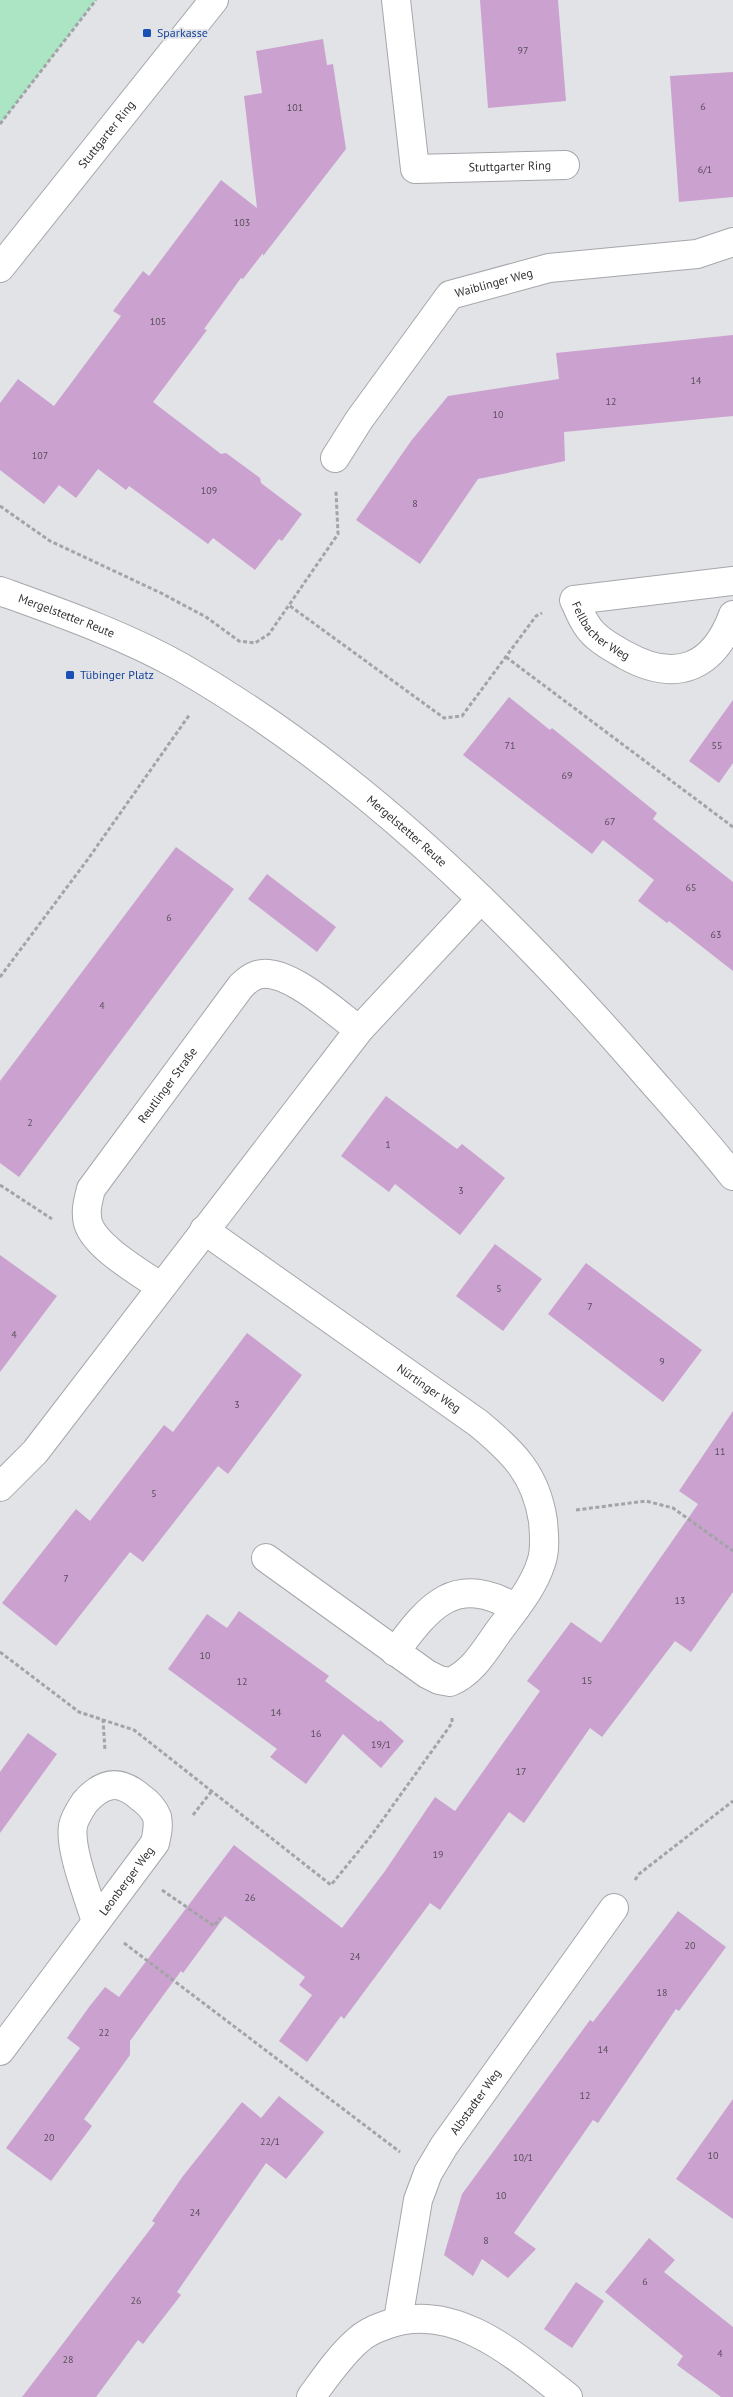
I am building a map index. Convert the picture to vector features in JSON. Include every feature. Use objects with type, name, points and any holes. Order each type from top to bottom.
[{"type":"street","name":"Stuttgarter Ring","points":[[0,268],[214,0]]},
{"type":"street","name":"Stuttgarter Ring","points":[[396,0],[415,169],[565,165]]},
{"type":"street","name":"Waiblinger Weg","points":[[335,458],[450,295],[549,268],[697,254],[733,242]]},
{"type":"street","name":"Fellbacher Weg","points":[[733,581],[574,600],[586,625],[608,646],[637,661],[658,668],[684,669],[707,657],[726,634],[733,615]]},
{"type":"street","name":"Mergelstetter Reute","points":[[0,592],[97,628],[181,668],[260,718],[376,805],[481,899],[586,1006],[733,1176]]},
{"type":"street","points":[[0,1487],[35,1452],[359,1030],[481,899]]},
{"type":"street","name":"Reutlinger Straße","points":[[88,1225],[86,1207],[91,1189],[241,986],[257,974],[277,975],[291,980],[359,1030]]},
{"type":"street","points":[[88,1225],[98,1239],[113,1253],[161,1287]]},
{"type":"street","name":"Nürtinger Weg","points":[[204,1230],[478,1423],[503,1443],[523,1466],[535,1487],[545,1536],[542,1562],[516,1608],[469,1671],[450,1682]]},
{"type":"street","points":[[266,1558],[427,1674],[439,1680],[450,1682]]},
{"type":"street","points":[[395,1652],[422,1616],[439,1602],[459,1594],[476,1592],[497,1597],[516,1608]]},
{"type":"street","name":"Leonberger Weg","points":[[0,2051],[96,1922],[154,1843],[158,1828],[156,1816],[147,1802],[134,1791],[120,1784],[106,1786],[94,1792],[82,1806],[73,1826],[74,1850],[96,1922]]},
{"type":"street","name":"Albstadter Weg","points":[[398,2320],[418,2200],[428,2174],[444,2146],[614,1908]]},
{"type":"street","points":[[311,2397],[336,2362],[358,2340],[398,2320],[421,2319],[448,2323],[472,2330],[501,2346],[568,2397]]},
{"type":"path","points":[[0,124],[96,0]]},
{"type":"path","points":[[0,506],[50,542],[161,593],[206,617],[240,641],[255,643],[269,634],[338,534],[335,458]]},
{"type":"path","points":[[290,606],[444,718],[462,716],[536,616],[556,604],[574,600]]},
{"type":"path","points":[[506,656],[733,826]]},
{"type":"path","points":[[0,977],[88,859],[210,686]]},
{"type":"path","points":[[0,1185],[55,1221],[71,1227],[88,1225]]},
{"type":"path","points":[[542,1514],[646,1501],[673,1508],[733,1551]]},
{"type":"path","points":[[0,1652],[79,1712],[134,1730],[331,1885],[371,1836],[452,1722],[450,1682]]},
{"type":"path","points":[[614,1908],[639,1874],[733,1801]]},
{"type":"path","points":[[134,1870],[214,1926],[220,1918]]},
{"type":"path","points":[[96,1922],[428,2174]]},
{"type":"green space","points":[[0,0],[96,0],[0,124]]},
{"type":"building","points":[[480,0],[558,0],[566,101],[488,108]]},
{"type":"building","points":[[323,39],[327,65],[333,64],[346,149],[263,256],[263,253],[243,279],[241,278],[204,329],[207,330],[153,402],[221,454],[226,453],[260,478],[261,483],[302,514],[282,541],[279,539],[255,570],[213,538],[208,544],[129,486],[126,490],[98,469],[76,498],[59,485],[44,504],[0,470],[0,403],[18,379],[54,406],[121,316],[113,311],[143,271],[149,276],[221,180],[257,208],[244,96],[262,93],[256,51]]},
{"type":"building","points":[[733,72],[733,197],[679,202],[670,76]]},
{"type":"building","points":[[733,335],[733,416],[564,432],[565,461],[478,479],[420,564],[356,520],[411,441],[448,396],[559,379],[556,353]]},
{"type":"building","points":[[509,697],[550,730],[552,728],[657,813],[653,819],[733,882],[733,971],[669,921],[667,923],[638,901],[654,880],[603,840],[592,854],[463,755]]},
{"type":"building","points":[[733,700],[733,763],[719,783],[689,761]]},
{"type":"building","points":[[176,847],[234,889],[19,1177],[0,1163],[0,1081]]},
{"type":"building","points":[[267,874],[336,927],[317,952],[248,899]]},
{"type":"building","points":[[386,1096],[457,1149],[462,1144],[505,1178],[460,1235],[395,1184],[389,1192],[341,1156]]},
{"type":"building","points":[[495,1244],[542,1279],[503,1331],[456,1296]]},
{"type":"building","points":[[0,1255],[57,1296],[0,1372]]},
{"type":"building","points":[[586,1263],[702,1350],[663,1402],[548,1314]]},
{"type":"building","points":[[247,1333],[302,1375],[228,1474],[218,1466],[143,1562],[130,1552],[56,1646],[2,1603],[76,1509],[90,1521],[164,1425],[173,1432]]},
{"type":"building","points":[[733,1411],[733,1592],[691,1652],[675,1641],[602,1737],[590,1728],[524,1823],[509,1812],[440,1910],[430,1903],[344,2019],[341,2016],[307,2062],[279,2041],[312,1995],[299,1985],[305,1977],[225,1916],[183,1973],[181,1971],[130,2041],[130,2055],[84,2119],[92,2126],[51,2181],[6,2148],[80,2048],[67,2038],[89,2007],[105,1987],[119,1997],[234,1845],[342,1928],[385,1871],[435,1797],[455,1811],[540,1691],[527,1681],[571,1622],[601,1643],[698,1504],[679,1491]]},
{"type":"building","points":[[239,1611],[329,1676],[325,1681],[379,1722],[380,1720],[404,1741],[381,1768],[343,1734],[306,1784],[270,1757],[277,1749],[168,1669],[207,1614],[227,1628]]},
{"type":"building","points":[[28,1733],[57,1754],[0,1833],[0,1772]]},
{"type":"building","points":[[678,1911],[726,1947],[679,2011],[676,2009],[598,2123],[593,2120],[514,2233],[536,2249],[508,2278],[482,2259],[473,2276],[444,2255],[462,2194],[590,2020],[593,2022]]},
{"type":"building","points":[[279,2096],[324,2132],[286,2179],[266,2163],[177,2292],[181,2295],[143,2344],[138,2340],[96,2397],[22,2397],[155,2223],[152,2221],[183,2176],[242,2102],[261,2118]]},
{"type":"building","points":[[733,2099],[733,2219],[676,2179]]},
{"type":"building","points":[[649,2238],[675,2260],[664,2272],[733,2327],[733,2397],[721,2397],[677,2365],[683,2356],[605,2292]]},
{"type":"building","points":[[576,2282],[604,2301],[572,2348],[544,2329]]},
{"type":"place","name":"Sparkasse","points":[[147,33]]},
{"type":"place","name":"Tübinger Platz","points":[[70,675]]}]
